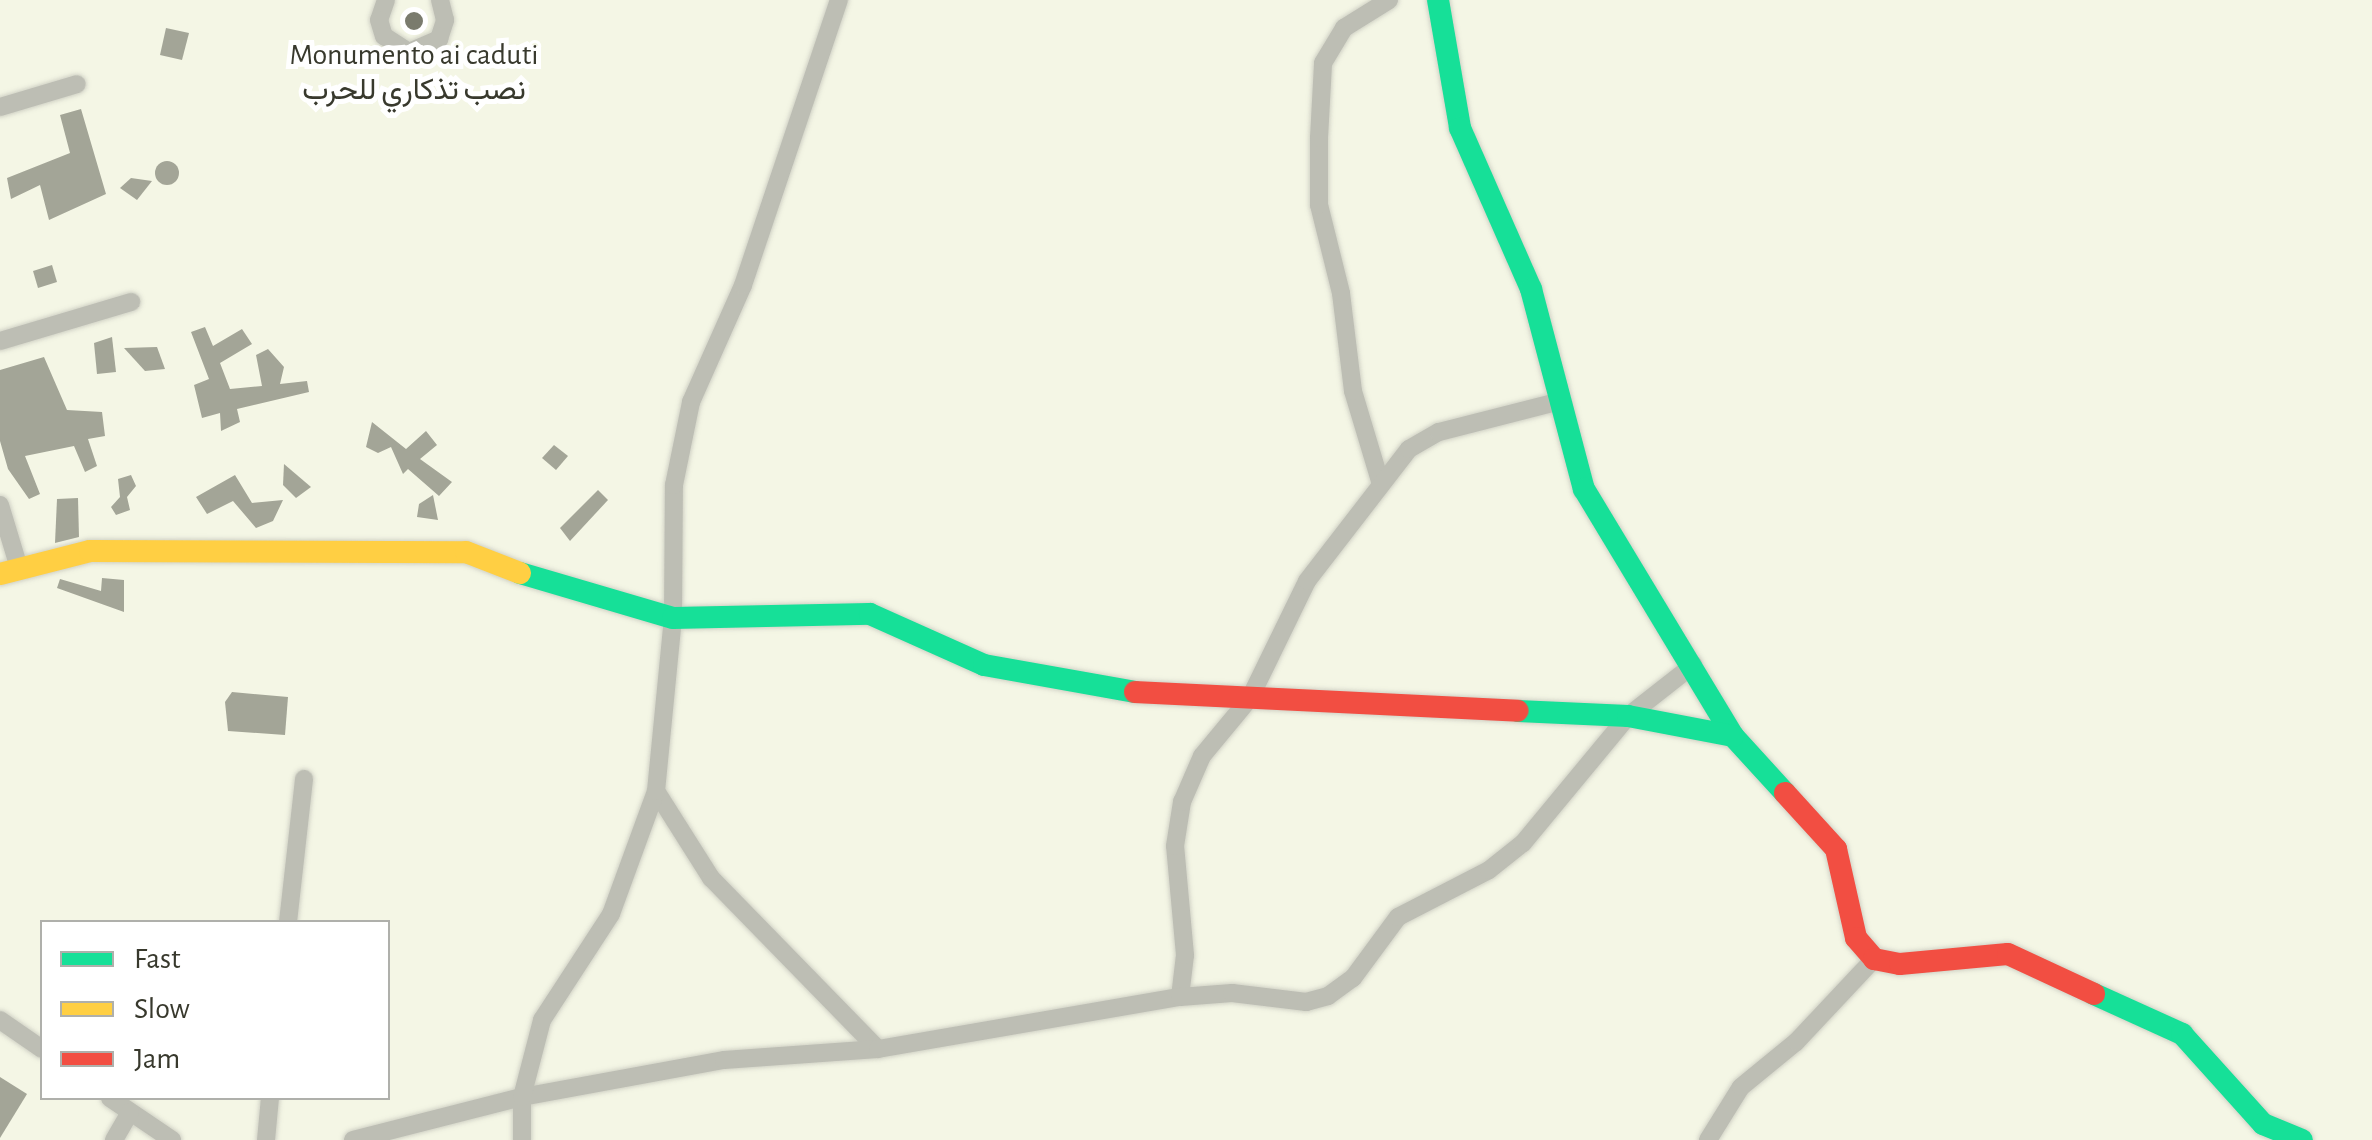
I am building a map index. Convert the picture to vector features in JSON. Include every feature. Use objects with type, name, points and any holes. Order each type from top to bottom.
[{"type":"street","points":[[386,0],[379,20],[384,36],[409,52],[439,39],[445,20],[440,0]]},
{"type":"street","points":[[522,1140],[522,1096],[542,1020],[610,914],[656,791],[674,618],[674,485],[692,402],[743,285],[839,0]]},
{"type":"street","points":[[1380,481],[1352,391],[1342,293],[1319,206],[1319,138],[1323,63],[1344,28],[1390,0]]},
{"type":"street","points":[[1438,0],[1460,128],[1531,289],[1557,402],[1584,489],[1733,736],[1836,850],[1856,938],[1874,958],[1900,964],[2008,954],[2182,1034],[2263,1124],[2302,1140]]},
{"type":"street","points":[[0,107],[77,84]]},
{"type":"street","points":[[0,341],[131,302]]},
{"type":"street","points":[[1180,996],[1185,955],[1176,846],[1182,802],[1202,756],[1250,698],[1308,581],[1380,481],[1410,449],[1439,432],[1557,402]]},
{"type":"street","points":[[0,506],[9,571],[90,551],[466,552],[560,589],[674,618],[870,614],[984,664],[1112,692],[1628,716],[1733,736]]},
{"type":"street","points":[[353,1140],[522,1096],[724,1060],[878,1049],[1180,996],[1232,993],[1306,1002],[1328,996],[1353,978],[1398,917],[1489,870],[1523,842],[1628,716],[1693,665]]},
{"type":"street","points":[[288,920],[304,779]]},
{"type":"street","points":[[656,791],[711,878],[878,1049]]},
{"type":"street","points":[[1708,1140],[1741,1087],[1796,1042],[1874,958]]},
{"type":"street","points":[[0,1020],[40,1048]]},
{"type":"street","points":[[113,1100],[172,1140]]},
{"type":"street","points":[[266,1140],[270,1100]]},
{"type":"street","points":[[114,1140],[130,1112]]},
{"type":"building","points":[[166,28],[189,33],[182,60],[160,55]]},
{"type":"building","points":[[81,109],[106,194],[49,220],[40,185],[11,199],[7,178],[70,153],[60,115]]},
{"type":"building","points":[[167,161],[176,164],[176,182],[167,185],[158,182],[155,173],[158,164]]},
{"type":"building","points":[[131,178],[152,181],[137,200],[120,188]]},
{"type":"building","points":[[52,265],[57,282],[38,288],[33,271]]},
{"type":"building","points":[[205,327],[213,346],[242,329],[252,344],[220,363],[230,389],[262,386],[256,355],[268,349],[284,367],[280,384],[307,381],[309,392],[237,409],[240,422],[221,431],[220,413],[202,418],[194,385],[209,379],[191,332]]},
{"type":"building","points":[[112,337],[116,372],[97,374],[94,343]]},
{"type":"building","points":[[157,347],[165,369],[145,371],[124,348]]},
{"type":"building","points":[[44,357],[67,410],[102,412],[105,436],[88,439],[97,466],[85,472],[74,446],[25,456],[40,494],[29,499],[8,469],[0,441],[0,370]]},
{"type":"building","points":[[372,422],[406,449],[426,431],[437,445],[420,459],[452,482],[439,496],[408,469],[403,474],[391,447],[378,453],[366,447]]},
{"type":"building","points":[[554,445],[568,456],[556,470],[542,458]]},
{"type":"building","points":[[284,464],[311,487],[296,498],[283,485]]},
{"type":"building","points":[[131,475],[136,486],[127,497],[130,510],[116,515],[111,507],[120,497],[118,479]]},
{"type":"building","points":[[235,475],[252,503],[283,500],[273,521],[256,528],[233,501],[207,514],[196,497]]},
{"type":"building","points":[[598,490],[608,500],[570,541],[560,528]]},
{"type":"building","points":[[433,495],[438,520],[417,517],[419,504]]},
{"type":"building","points":[[78,498],[79,537],[55,543],[57,499]]},
{"type":"building","points":[[102,578],[124,580],[124,612],[57,588],[60,579],[101,591]]},
{"type":"building","points":[[232,692],[288,697],[285,735],[228,731],[225,702]]},
{"type":"building","points":[[0,1077],[27,1094],[0,1138]]},
{"type":"traffic: fast","points":[[1438,0],[1460,128],[1531,289],[1584,489],[1733,736],[1785,793]]},
{"type":"traffic: fast","points":[[520,573],[673,618],[870,614],[984,665],[1135,692]]},
{"type":"traffic: fast","points":[[1518,711],[1628,716],[1733,736]]},
{"type":"traffic: fast","points":[[2094,994],[2182,1034],[2263,1124],[2302,1140]]},
{"type":"traffic: slow","points":[[0,574],[90,551],[466,552],[520,573]]},
{"type":"traffic: jam","points":[[1135,692],[1518,711]]},
{"type":"traffic: jam","points":[[1785,793],[1836,849],[1856,938],[1874,959],[1900,964],[2008,954],[2094,994]]},
{"type":"place","name":"Monumento ai caduti نصب تذكاري للحرب","points":[[414,21]]}]
